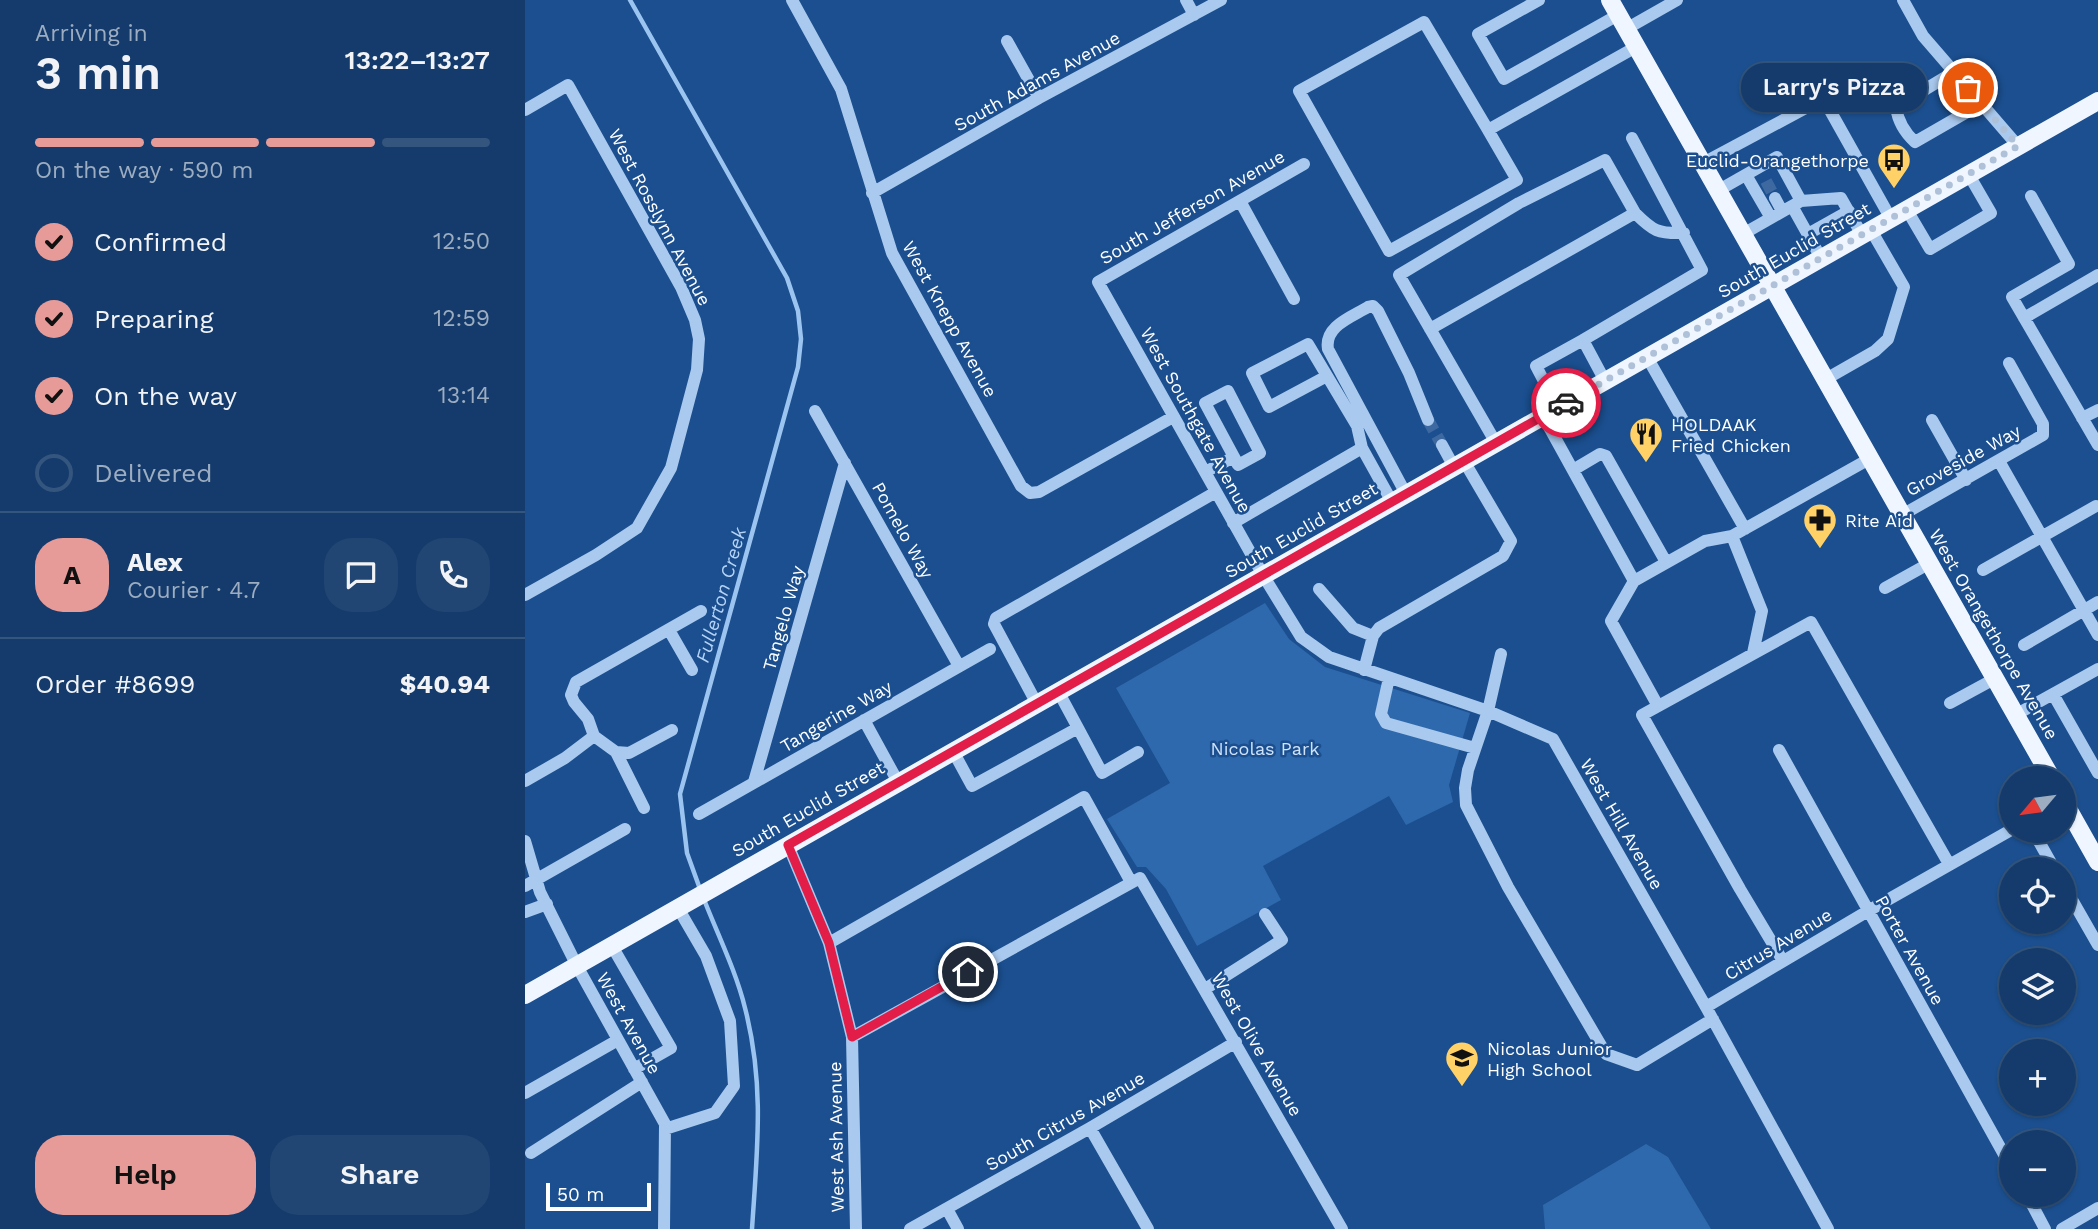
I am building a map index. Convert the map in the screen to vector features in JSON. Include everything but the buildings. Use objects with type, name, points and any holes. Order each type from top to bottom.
[{"type":"main road","name":"West Orangethorpe Avenue","points":[[1618,15],[2045,766]]},
{"type":"main road","name":"South Euclid Street","points":[[525,995],[2098,101]]},
{"type":"main road","points":[[2076,823],[2098,862]]},
{"type":"street","name":"West Knepp Avenue","points":[[792,0],[841,89],[892,253],[1021,486],[1030,494],[1039,492],[1173,417]]},
{"type":"street","points":[[1186,0],[1194,15]]},
{"type":"street","name":"South Adams Avenue","points":[[872,193],[1221,0]]},
{"type":"street","points":[[1539,0],[1478,34],[1504,79],[1618,15],[1677,0]]},
{"type":"street","points":[[1903,0],[1923,36],[2018,146]]},
{"type":"street","points":[[1424,22],[1488,130],[1517,180],[1389,251],[1299,91],[1424,22]]},
{"type":"street","points":[[1007,41],[1039,99]]},
{"type":"street","points":[[1488,130],[1636,47]]},
{"type":"street","points":[[1954,72],[1896,107],[1897,117],[1906,134],[1915,142],[1981,104]]},
{"type":"street","name":"West Rosslynn Avenue","points":[[525,110],[568,85],[681,287],[695,320],[699,339],[697,370],[671,468],[637,528],[525,596]]},
{"type":"street","points":[[1703,163],[1815,103],[1827,105],[1891,219]]},
{"type":"street","points":[[1632,138],[1702,270],[1536,366],[1573,470],[1634,581]]},
{"type":"street","points":[[1719,190],[1777,158],[1786,209]]},
{"type":"street","points":[[1496,443],[1399,275],[1519,203],[1605,160],[1635,213],[1648,226],[1662,234],[1684,233]]},
{"type":"street","name":"South Jefferson Avenue","points":[[1098,282],[1304,164]]},
{"type":"street","points":[[1752,171],[1766,181]]},
{"type":"street","points":[[1752,171],[1808,234],[1821,258]]},
{"type":"street","points":[[1907,209],[1930,249],[1991,213],[1969,175]]},
{"type":"street","points":[[2031,196],[2069,264],[2012,297],[2098,445]]},
{"type":"street","points":[[1775,198],[1786,209]]},
{"type":"street","points":[[1744,233],[1786,209],[1842,198],[1904,286],[1888,339],[1875,351],[1826,379]]},
{"type":"street","points":[[1240,201],[1294,299]]},
{"type":"street","points":[[1808,234],[1849,211]]},
{"type":"street","points":[[1430,329],[1635,213]]},
{"type":"street","points":[[2024,318],[2098,275]]},
{"type":"street","name":"West Southgate Avenue","points":[[1098,282],[1263,575]]},
{"type":"street","points":[[1399,498],[1328,349],[1327,340],[1332,329],[1373,306],[1409,373],[1429,420]]},
{"type":"street","points":[[1583,340],[1605,381]]},
{"type":"street","points":[[1327,376],[1269,407],[1252,373],[1308,344],[1357,426],[1362,448],[1399,498]]},
{"type":"street","points":[[1647,357],[1745,529]]},
{"type":"street","name":"Groveside Way","points":[[1902,514],[2043,435],[2043,424],[2009,363]]},
{"type":"street","points":[[1228,391],[1260,453],[1238,465],[1234,457],[1205,403],[1228,391]]},
{"type":"street","points":[[2083,418],[2098,410]]},
{"type":"street","name":"Pomelo Way","points":[[815,411],[959,666]]},
{"type":"street","points":[[1932,420],[1966,480]]},
{"type":"street","points":[[1364,670],[1373,636],[1385,623],[1503,556],[1511,541],[1459,464],[1442,445]]},
{"type":"street","points":[[1233,523],[1362,448]]},
{"type":"street","points":[[1573,470],[1600,454],[1606,456],[1666,562]]},
{"type":"street","points":[[1205,472],[1234,457]]},
{"type":"street","points":[[1658,706],[1611,621],[1634,581],[1705,541],[1732,536],[1871,458]]},
{"type":"street","points":[[1999,461],[2098,635]]},
{"type":"street","name":"Tangelo Way","points":[[754,782],[845,463]]},
{"type":"street","points":[[1037,704],[994,624],[996,618],[1216,492]]},
{"type":"street","points":[[1983,570],[2096,506]]},
{"type":"street","points":[[1732,536],[1762,611],[1753,653]]},
{"type":"street","points":[[1885,588],[1930,563]]},
{"type":"street","name":"West Hill Avenue","points":[[1263,575],[1301,637],[1329,657],[1488,711],[1553,739],[1713,1019],[1828,1229]]},
{"type":"street","points":[[1319,589],[1353,628],[1373,636]]},
{"type":"street","points":[[2024,645],[2098,602]]},
{"type":"street","points":[[644,808],[616,752],[594,736],[588,719],[572,695],[576,682],[701,611]]},
{"type":"street","points":[[1783,961],[1642,715],[1811,622],[1949,864]]},
{"type":"street","points":[[669,630],[692,670]]},
{"type":"street","name":"Tangerine Way","points":[[699,814],[990,649]]},
{"type":"street","points":[[1501,654],[1488,711],[1468,770],[1465,788],[1466,805],[1509,887],[1606,1054],[1637,1065],[1713,1019]]},
{"type":"street","points":[[2017,714],[2098,669]]},
{"type":"street","points":[[1389,678],[1381,714],[1386,723],[1475,748]]},
{"type":"street","points":[[1950,703],[1996,678]]},
{"type":"street","points":[[1058,691],[1103,773],[1138,752]]},
{"type":"street","points":[[2053,694],[2098,773]]},
{"type":"street","points":[[864,720],[898,782]]},
{"type":"street","points":[[953,751],[972,786],[1078,728]]},
{"type":"street","points":[[616,752],[629,753],[671,730]]},
{"type":"street","points":[[525,781],[565,758],[594,736]]},
{"type":"street","name":"Porter Avenue","points":[[1779,750],[1999,1146]]},
{"type":"street","name":"West Olive Avenue","points":[[829,943],[1084,797],[1205,989],[1342,1229]]},
{"type":"street","points":[[525,886],[625,829]]},
{"type":"street","name":"Citrus Avenue","points":[[1706,1007],[1999,837]]},
{"type":"street","name":"West Avenue","points":[[525,841],[547,904],[577,966],[665,1124],[664,1229]]},
{"type":"street","name":"West Ash Avenue","points":[[788,845],[829,943],[852,1037],[856,1229]]},
{"type":"street","points":[[852,1037],[1136,880]]},
{"type":"street","points":[[525,912],[547,904]]},
{"type":"street","points":[[665,1129],[715,1113],[734,1086],[730,1021],[706,956],[683,905]]},
{"type":"street","points":[[2076,907],[2098,945]]},
{"type":"street","points":[[1205,989],[1282,940],[1265,914]]},
{"type":"street","points":[[612,946],[671,1048],[634,1069]]},
{"type":"street","points":[[525,1093],[618,1040]]},
{"type":"street","name":"South Citrus Avenue","points":[[909,1229],[1090,1128],[1236,1042]]},
{"type":"street","points":[[531,1153],[642,1082]]},
{"type":"street","points":[[1090,1128],[1148,1229]]},
{"type":"street","points":[[2033,1207],[2045,1229]]},
{"type":"street","points":[[2062,1229],[2098,1208]]},
{"type":"street","points":[[947,1209],[958,1229]]},
{"type":"green space","name":"Nicolas Park","points":[[1265,603],[1289,639],[1325,667],[1470,713],[1449,785],[1453,802],[1406,825],[1389,796],[1263,866],[1281,900],[1197,946],[1166,889],[1146,867],[1137,867],[1107,819],[1170,783],[1116,688]]},
{"type":"green space","points":[[1646,1144],[1668,1157],[1711,1229],[1545,1229],[1543,1205]]},
{"type":"waterway","name":"Fullerton Creek","points":[[630,0],[787,278],[798,311],[801,339],[798,367],[680,794],[687,853],[700,889]]},
{"type":"waterway","name":"Fullerton Creek","points":[[703,897],[737,980],[751,1036],[758,1119],[752,1229]]},
{"type":"tunnel","points":[[1766,181],[1775,198]]},
{"type":"tunnel","points":[[1428,420],[1442,445]]},
{"type":"way so far","points":[[1566,403],[2018,146],[1968,88]]},
{"type":"place","name":"Larry's Pizza","points":[[1968,88]]},
{"type":"place","name":"Euclid-Orangethorpe","points":[[1894,190]]},
{"type":"place","name":"HOLDAAK Fried Chicken","points":[[1646,464]]},
{"type":"place","name":"Rite Aid","points":[[1820,550]]},
{"type":"place","name":"Nicolas Junior High School","points":[[1462,1088]]},
{"type":"route","points":[[968,972],[852,1037],[829,943],[788,845],[1566,403]]}]
